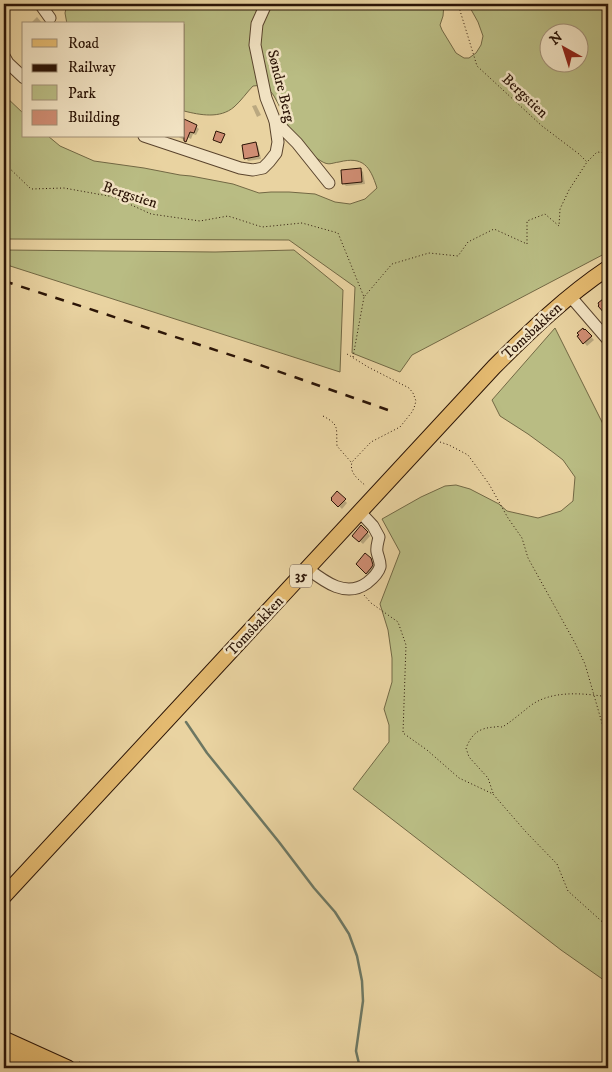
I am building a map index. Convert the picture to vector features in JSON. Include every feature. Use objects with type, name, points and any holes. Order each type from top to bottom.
[{"type":"main road","name":"Tomsbakken","points":[[4,896],[426,440],[524,338],[570,296],[608,268]]},
{"type":"main road","points":[[4,1039],[68,1068]]},
{"type":"main road","points":[[4,1050],[41,1068]]},
{"type":"street","points":[[40,4],[50,18]]},
{"type":"street","name":"Søndre Berg","points":[[150,138],[240,168],[253,170],[263,168],[269,162],[276,153],[278,142],[275,121],[266,98],[255,45],[257,24],[266,4]]},
{"type":"street","points":[[4,56],[8,63],[22,76]]},
{"type":"street","points":[[275,121],[297,142],[329,183]]},
{"type":"street","name":"Tomsbakken","points":[[570,296],[608,340]]},
{"type":"street","points":[[308,569],[331,584],[350,590],[358,588],[376,574],[380,565],[377,550],[379,537],[373,526],[360,512]]},
{"type":"path","name":"Bergstien","points":[[458,4],[477,66],[542,126],[588,162]]},
{"type":"path","points":[[353,358],[364,297],[392,264],[429,253],[458,256],[468,242],[494,229],[527,244],[527,221],[545,214],[559,226],[560,209],[588,162],[596,152],[608,153]]},
{"type":"path","name":"Bergstien","points":[[4,164],[31,189],[64,188],[114,197],[151,214],[200,221],[228,216],[262,228],[302,223],[338,233],[364,297]]},
{"type":"path","points":[[347,354],[409,388],[416,401],[412,412],[400,427],[371,442],[350,466],[354,474],[376,495]]},
{"type":"path","points":[[323,416],[335,424],[337,446],[352,462]]},
{"type":"path","points":[[426,440],[449,444],[468,455],[489,484],[508,518],[522,538],[528,558],[585,664],[608,744]]},
{"type":"path","points":[[358,588],[370,603],[398,622],[406,645],[403,733],[427,750],[459,778],[493,794]]},
{"type":"path","points":[[608,697],[594,694],[558,694],[536,702],[503,727],[486,728],[476,732],[466,748],[469,758],[488,778],[493,794],[557,864],[568,891],[608,927]]},
{"type":"green space","points":[[67,4],[444,4],[440,25],[442,30],[456,53],[464,58],[469,58],[476,53],[481,45],[483,36],[468,4],[608,4],[608,252],[412,355],[400,372],[352,353],[355,287],[289,240],[4,239],[4,95],[22,112],[22,138],[50,138],[60,146],[94,161],[233,184],[259,193],[289,192],[315,194],[335,202],[350,204],[365,199],[377,188],[364,164],[354,160],[347,160],[330,164],[308,152],[291,131],[274,96],[264,85],[253,86],[234,107],[223,113],[203,115],[185,111],[185,22],[67,22],[65,13]]},
{"type":"green space","points":[[4,250],[215,252],[294,250],[343,290],[340,372],[4,264]]},
{"type":"green space","points":[[555,328],[608,434],[608,983],[561,950],[353,789],[389,742],[389,725],[384,709],[392,682],[392,658],[388,630],[380,604],[400,552],[382,519],[445,486],[456,485],[470,489],[499,504],[507,511],[538,518],[561,511],[573,501],[575,477],[563,460],[500,416],[492,400]]},
{"type":"building","points":[[185,119],[197,125],[194,133],[190,132],[186,142],[184,141]]},
{"type":"building","points":[[216,131],[225,134],[221,143],[213,140]]},
{"type":"building","points":[[256,142],[259,156],[244,159],[242,145]]},
{"type":"building","points":[[361,168],[362,182],[342,184],[341,170]]},
{"type":"building","points":[[608,297],[608,310],[605,314],[598,306],[598,303]]},
{"type":"building","points":[[583,328],[592,336],[583,344],[577,333]]},
{"type":"building","points":[[337,491],[346,499],[338,507],[331,500]]},
{"type":"building","points":[[361,525],[368,532],[359,542],[352,536]]},
{"type":"building","points":[[365,553],[371,558],[373,565],[366,574],[356,564]]},
{"type":"waterway","points":[[186,722],[207,753],[335,912],[349,934],[357,956],[362,981],[363,1001],[356,1051],[360,1068]]},
{"type":"railway","points":[[4,281],[249,361],[388,410]]}]
